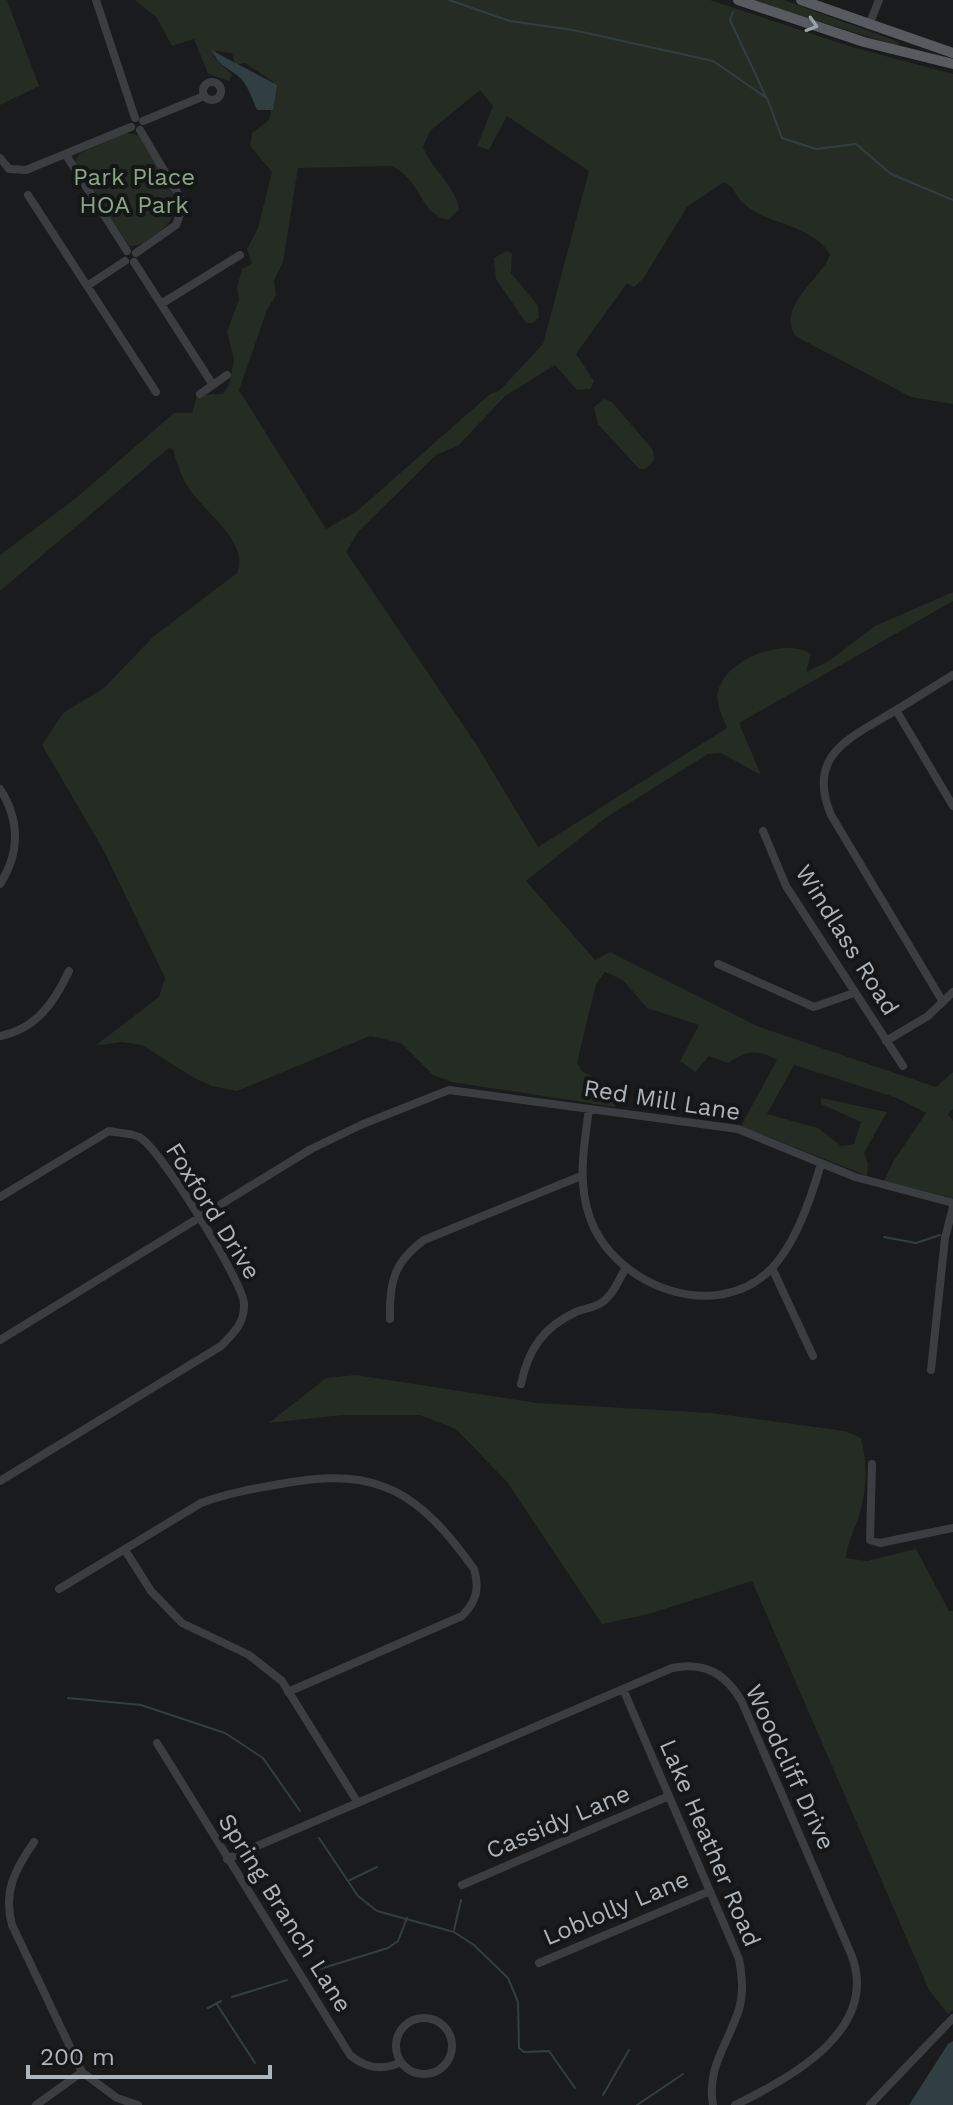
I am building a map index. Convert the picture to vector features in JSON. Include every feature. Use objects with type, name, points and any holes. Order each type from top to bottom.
[{"type":"main road","points":[[738,0],[864,42],[953,64]]},
{"type":"main road","points":[[801,0],[953,53]]},
{"type":"street","points":[[87,286],[176,225],[184,204],[137,124],[96,0]]},
{"type":"street","points":[[869,25],[879,0]]},
{"type":"street","points":[[0,158],[17,172],[66,155],[204,96]]},
{"type":"street","points":[[66,155],[213,385]]},
{"type":"street","points":[[28,195],[156,392]]},
{"type":"street","points":[[161,304],[240,255]]},
{"type":"street","points":[[200,394],[227,375]]},
{"type":"street","points":[[943,1002],[831,815],[823,794],[823,778],[843,741],[953,675]]},
{"type":"street","points":[[896,710],[953,806]]},
{"type":"street","points":[[0,789],[16,826],[14,857],[0,884]]},
{"type":"street","name":"Windlass Road","points":[[763,831],[786,886],[903,1066]]},
{"type":"street","points":[[718,964],[814,1007],[854,993]]},
{"type":"street","points":[[0,1036],[25,1028],[46,1011],[69,971]]},
{"type":"street","points":[[886,1041],[928,1016],[953,992]]},
{"type":"street","name":"Red Mill Lane","points":[[198,1218],[311,1149],[363,1124],[449,1090],[738,1129],[884,1187],[953,1205]]},
{"type":"street","points":[[589,1109],[581,1176],[590,1218],[604,1247],[626,1267],[657,1286],[688,1297],[726,1293],[753,1283],[772,1268],[790,1242],[821,1164]]},
{"type":"street","name":"Foxford Drive","points":[[0,1197],[109,1131],[141,1137],[159,1156],[240,1286],[244,1311],[234,1333],[221,1346],[0,1481]]},
{"type":"street","points":[[390,1319],[389,1292],[394,1269],[414,1247],[537,1191],[581,1176]]},
{"type":"street","points":[[931,1370],[945,1238],[953,1205]]},
{"type":"street","points":[[0,1340],[198,1218]]},
{"type":"street","points":[[521,1384],[527,1356],[546,1330],[576,1312],[600,1304],[612,1293],[626,1267]]},
{"type":"street","points":[[772,1268],[813,1356]]},
{"type":"street","points":[[872,1464],[867,1533],[870,1540],[880,1543],[953,1528]]},
{"type":"street","points":[[59,1589],[201,1503],[219,1496],[321,1476],[368,1480],[412,1502],[474,1569],[478,1583],[471,1607],[462,1616],[288,1692]]},
{"type":"street","points":[[125,1550],[165,1609],[205,1636],[267,1666],[288,1692],[358,1803]]},
{"type":"street","name":"Woodcliff Drive","points":[[227,1859],[672,1668],[689,1664],[707,1668],[732,1685],[857,1968],[857,2001],[850,2016],[817,2055],[785,2081],[735,2105]]},
{"type":"street","name":"Lake Heather Road","points":[[623,1689],[739,1959],[742,1977],[739,2011],[717,2052],[710,2092],[713,2105]]},
{"type":"street","name":"Spring Branch Lane","points":[[157,1743],[350,2055],[370,2067],[387,2068],[401,2062]]},
{"type":"street","name":"Cassidy Lane","points":[[462,1885],[669,1796]]},
{"type":"street","points":[[34,1842],[11,1879],[4,1907],[82,2072],[117,2098],[138,2105]]},
{"type":"street","points":[[0,1879],[11,1879]]},
{"type":"street","name":"Loblolly Lane","points":[[539,1963],[710,1891]]},
{"type":"street","points":[[870,2105],[953,2018]]},
{"type":"street","name":"Spring Branch Lane","points":[[422,2019],[440,2023],[447,2030],[452,2046],[440,2069],[415,2072],[401,2062],[397,2044],[405,2027],[422,2019]]},
{"type":"street","points":[[36,2105],[82,2072]]},
{"type":"green space","points":[[0,0],[7,0],[39,86],[0,105]]},
{"type":"green space","points":[[135,0],[710,0],[852,47],[953,74],[953,404],[911,397],[795,336],[791,324],[796,303],[830,255],[813,237],[754,211],[724,182],[687,207],[643,279],[634,287],[627,283],[576,354],[594,381],[590,389],[577,390],[555,365],[505,396],[459,445],[436,455],[358,532],[346,552],[476,744],[538,847],[727,728],[717,696],[723,680],[743,661],[772,650],[800,649],[811,654],[806,672],[829,661],[875,626],[953,592],[953,601],[739,723],[761,775],[721,753],[708,754],[607,817],[526,881],[595,960],[610,952],[757,1026],[936,1087],[953,1072],[953,1109],[948,1114],[953,1121],[953,1198],[884,1181],[926,1113],[897,1098],[794,1065],[767,1114],[818,1128],[841,1146],[854,1144],[861,1122],[821,1104],[821,1098],[887,1112],[864,1153],[868,1163],[867,1176],[741,1126],[777,1060],[764,1054],[747,1053],[728,1063],[709,1056],[695,1072],[680,1061],[699,1025],[647,1008],[623,980],[605,972],[596,984],[577,1063],[582,1071],[618,1091],[615,1107],[452,1082],[433,1075],[401,1043],[370,1036],[237,1091],[212,1086],[194,1078],[142,1045],[121,1042],[95,1046],[159,997],[165,978],[104,851],[42,745],[63,713],[104,688],[154,636],[237,573],[237,550],[222,526],[186,484],[173,449],[169,448],[0,591],[0,555],[76,498],[174,413],[192,413],[197,395],[223,394],[229,385],[234,360],[227,331],[239,300],[237,288],[242,269],[252,264],[247,249],[258,228],[272,172],[250,146],[252,133],[269,120],[276,87],[245,63],[235,65],[232,53],[216,51],[213,56],[232,75],[229,81],[208,74],[194,39],[172,46],[157,18]],"holes":[[[480,90],[493,106],[477,146],[489,150],[507,116],[589,171],[543,344],[499,391],[490,394],[356,512],[326,529],[239,390],[267,310],[276,295],[274,280],[283,262],[298,168],[391,166],[408,179],[431,211],[448,220],[459,210],[457,202],[423,147],[430,131]]]},
{"type":"green space","points":[[750,0],[784,0],[899,42],[898,46]]},
{"type":"green space","name":"Park Place HOA Park","points":[[125,133],[138,135],[163,172],[174,198],[174,211],[169,222],[147,240],[133,246],[129,246],[75,161],[80,153]]},
{"type":"green space","points":[[507,251],[512,253],[511,273],[538,306],[539,317],[533,323],[526,323],[496,279],[494,258]]},
{"type":"green space","points":[[604,399],[612,402],[653,450],[654,460],[645,469],[639,469],[598,424],[594,407]]},
{"type":"green space","points":[[356,1375],[537,1403],[711,1413],[845,1431],[861,1438],[865,1464],[864,1491],[846,1558],[867,1561],[916,1549],[949,1611],[953,1611],[953,2010],[948,2014],[929,1990],[752,1581],[649,1614],[602,1624],[507,1482],[456,1429],[420,1415],[342,1415],[269,1423],[326,1378]]},
{"type":"shaded area","points":[[211,50],[277,85],[273,110],[257,110],[244,83],[220,63]]},
{"type":"shaded area","points":[[953,2041],[953,2105],[909,2105],[948,2044]]},
{"type":"waterway","points":[[449,0],[510,21],[573,30],[713,61],[767,98],[782,138],[816,149],[856,144],[891,174],[953,200]]},
{"type":"waterway","points":[[733,12],[730,20],[766,97]]},
{"type":"waterway","points":[[884,1237],[916,1243],[940,1235]]},
{"type":"waterway","points":[[68,1698],[141,1705],[225,1733],[263,1758],[300,1811]]},
{"type":"waterway","points":[[319,1838],[358,1896],[377,1911],[454,1932],[474,1945],[508,1978],[518,2002],[519,2048],[524,2052],[549,2051],[575,2088]]},
{"type":"waterway","points":[[350,1880],[377,1867]]},
{"type":"waterway","points":[[454,1930],[461,1900]]},
{"type":"waterway","points":[[310,1972],[388,1948],[398,1941],[407,1918]]},
{"type":"waterway","points":[[232,1997],[287,1980]]},
{"type":"waterway","points":[[208,2008],[221,2001]]},
{"type":"waterway","points":[[216,2003],[255,2063]]},
{"type":"waterway","points":[[603,2095],[629,2050]]},
{"type":"waterway","points":[[637,2105],[683,2074]]}]
